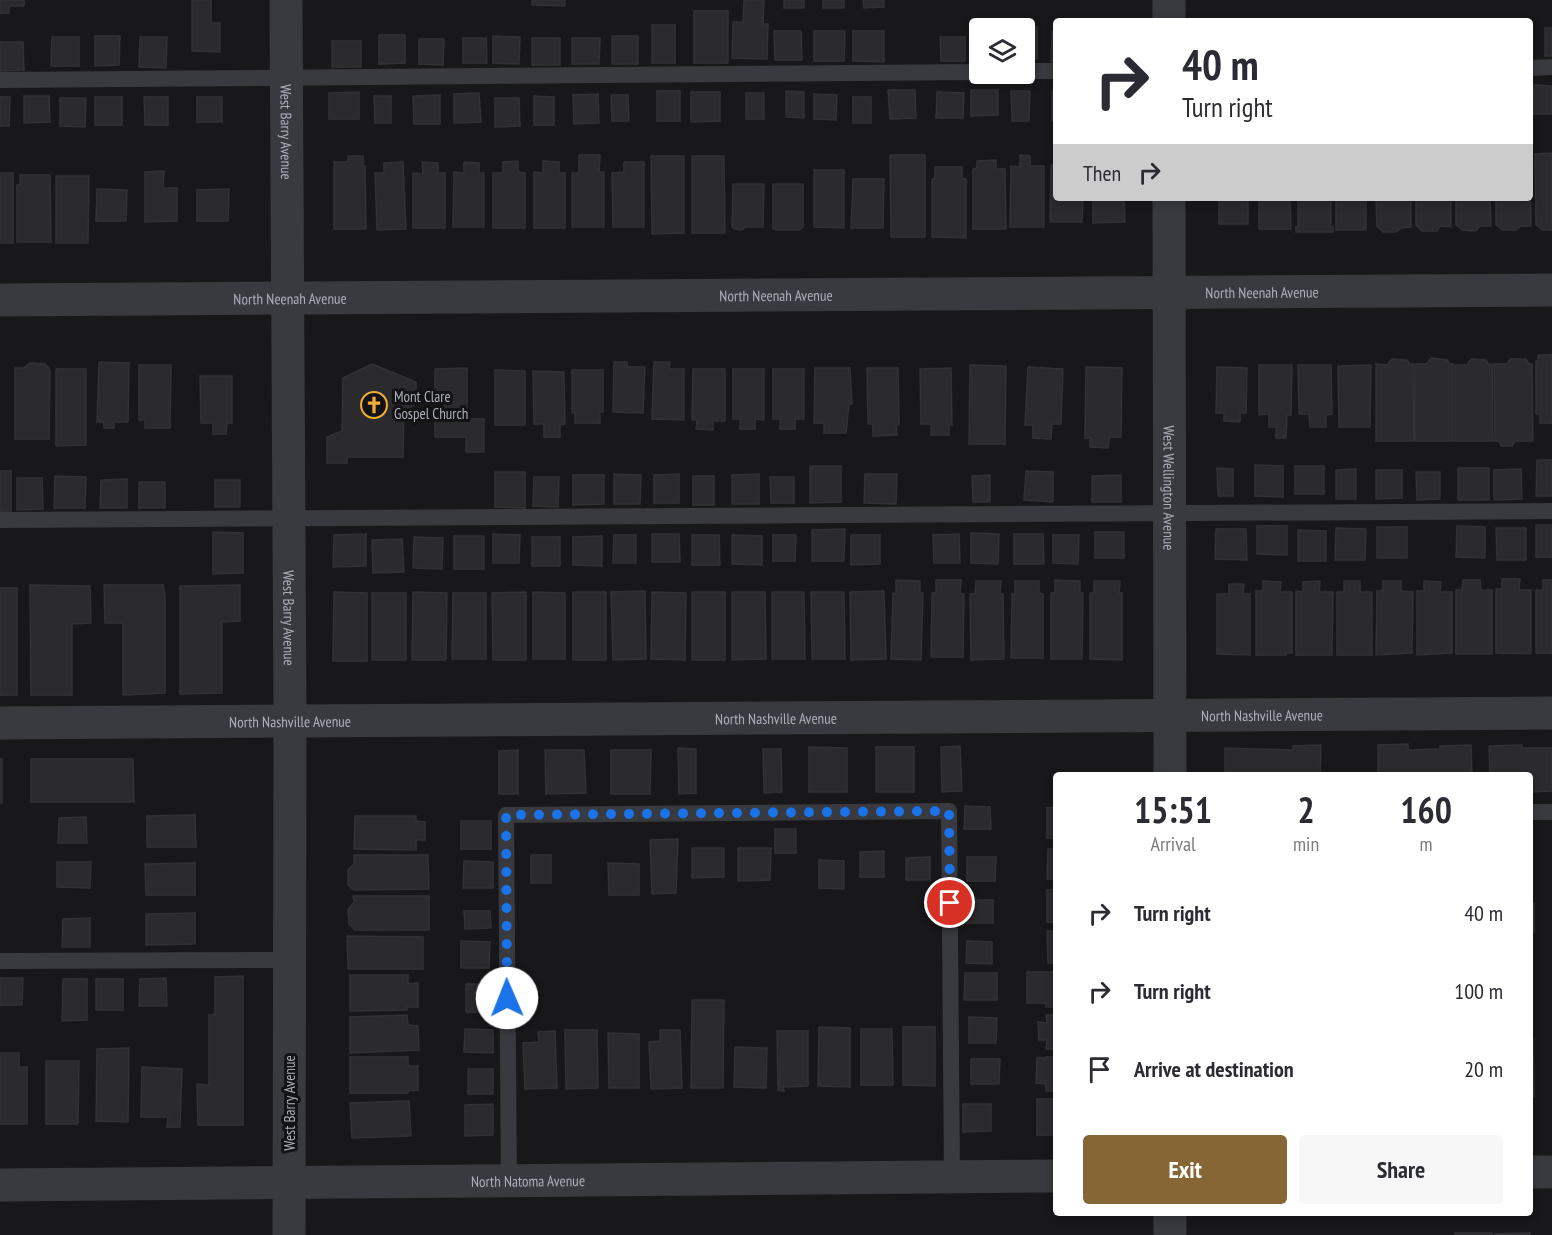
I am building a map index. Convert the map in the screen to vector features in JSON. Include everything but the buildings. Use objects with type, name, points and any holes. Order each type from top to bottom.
[{"type":"street","name":"West Barry Avenue","points":[[286,0],[290,720],[289,1235]]},
{"type":"street","points":[[1169,0],[1169,18]]},
{"type":"street","name":"West Wellington Avenue","points":[[1169,201],[1170,772]]},
{"type":"street","name":"North Neenah Avenue","points":[[0,300],[1552,290]]},
{"type":"street","name":"North Nashville Avenue","points":[[0,723],[1552,713]]},
{"type":"street","points":[[1533,1172],[1552,1172]]},
{"type":"street","name":"North Natoma Avenue","points":[[0,1185],[1053,1176]]},
{"type":"street","points":[[1170,1216],[1170,1235]]},
{"type":"lane","points":[[1533,68],[1552,67]]},
{"type":"lane","points":[[1035,71],[1053,71]]},
{"type":"lane","points":[[0,80],[969,72]]},
{"type":"lane","points":[[0,520],[1552,511]]},
{"type":"lane","points":[[509,1181],[506,815],[949,811],[952,1177]]},
{"type":"lane","points":[[1533,813],[1552,812]]},
{"type":"lane","points":[[0,962],[289,960]]},
{"type":"place","name":"Mont Clare Gospel Church","points":[[374,405]]},
{"type":"route","points":[[507,998],[506,815],[949,811],[950,903]]}]
